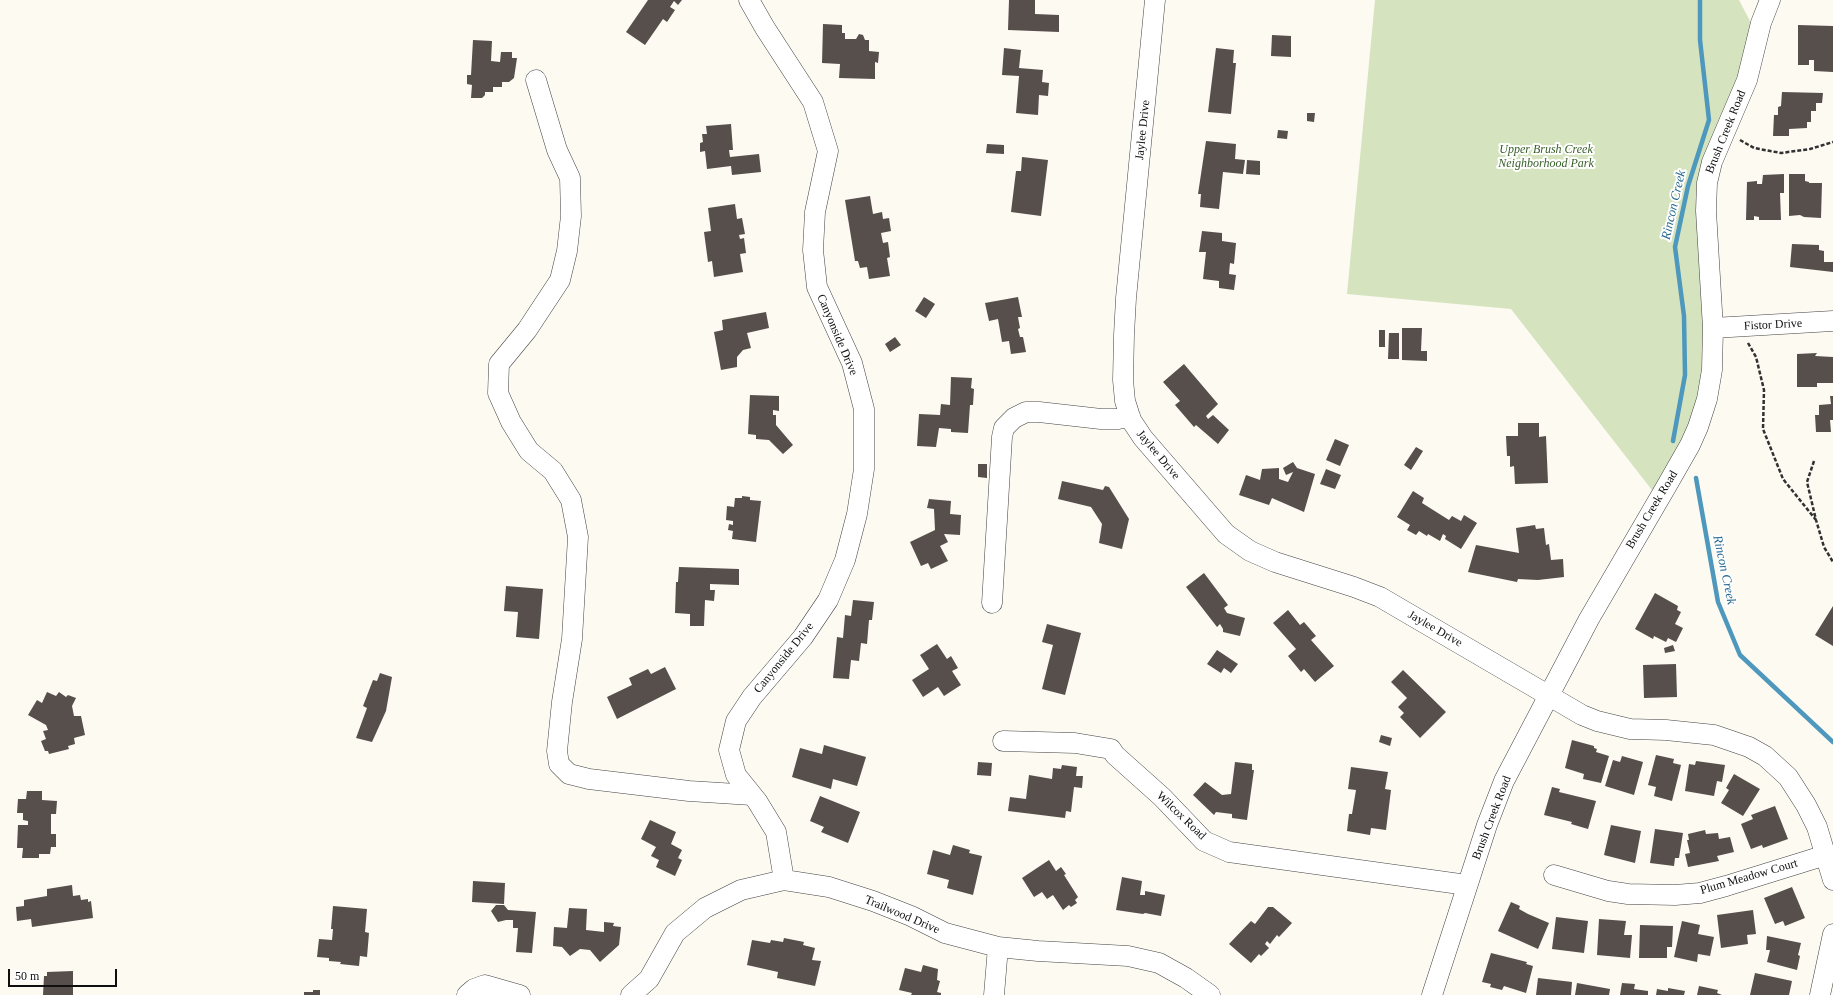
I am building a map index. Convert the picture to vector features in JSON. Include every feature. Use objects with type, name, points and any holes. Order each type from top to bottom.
[{"type":"street","name":"Canyonside Drive","points":[[750,0],[765,28],[813,102],[828,151],[815,212],[813,257],[817,287],[852,363],[864,409],[864,469],[857,514],[845,560],[828,600],[802,637],[752,697],[736,721],[729,750],[736,775],[752,795],[776,832],[784,880]]},
{"type":"street","name":"Jaylee Drive","points":[[1155,0],[1126,298],[1124,392],[1130,416],[1136,429],[1226,534],[1240,545],[1275,562],[1354,587],[1380,597],[1582,715],[1614,726],[1630,729],[1714,734],[1749,747],[1777,766],[1792,784],[1811,816],[1826,855],[1833,880]]},
{"type":"street","name":"Brush Creek Road","points":[[1432,995],[1467,885],[1499,793],[1589,619],[1693,439],[1707,399],[1712,370],[1713,328],[1706,211],[1707,182],[1712,162],[1747,80],[1761,23],[1770,0]]},
{"type":"street","points":[[536,80],[557,150],[570,178],[571,216],[567,251],[560,280],[527,330],[499,364],[498,393],[511,422],[529,451],[553,471],[571,500],[578,537],[572,639],[562,702],[557,751],[559,764],[569,774],[589,779],[688,791],[752,795]]},
{"type":"street","name":"Fistor Drive","points":[[1713,328],[1833,321]]},
{"type":"street","points":[[992,603],[1004,428],[1014,418],[1026,412],[1040,412],[1101,419],[1118,419],[1130,416]]},
{"type":"street","name":"Wilcox Road","points":[[1003,741],[1074,743],[1111,749],[1115,755],[1162,797],[1204,841],[1229,852],[1467,885]]},
{"type":"street","name":"Plum Meadow Court","points":[[1554,875],[1608,891],[1628,894],[1675,895],[1700,893],[1826,855]]},
{"type":"street","name":"Trailwood Drive","points":[[631,995],[649,979],[675,934],[705,908],[741,890],[784,880],[829,887],[873,901],[911,916],[945,933],[998,947],[1038,951],[1128,956],[1159,963],[1186,978],[1210,995]]},
{"type":"street","points":[[1820,995],[1833,934]]},
{"type":"street","points":[[994,995],[998,947]]},
{"type":"street","points":[[467,995],[474,989],[486,986],[520,995]]},
{"type":"path","points":[[1726,131],[1754,148],[1781,154],[1810,149],[1833,142]]},
{"type":"path","points":[[1747,342],[1756,357],[1764,390],[1763,430],[1782,479],[1816,520]]},
{"type":"path","points":[[1814,461],[1807,482],[1824,547],[1833,562]]},
{"type":"green space","name":"Upper Brush Creek Neighborhood Park","points":[[1375,0],[1739,0],[1751,23],[1742,83],[1712,150],[1709,364],[1703,396],[1655,494],[1511,309],[1347,294]]},
{"type":"building","points":[[648,0],[682,0],[678,5],[674,1],[670,7],[675,10],[667,22],[663,19],[645,45],[626,32]]},
{"type":"building","points":[[1009,0],[1035,0],[1035,14],[1059,15],[1059,32],[1008,30]]},
{"type":"building","points":[[823,24],[842,25],[842,33],[845,33],[845,39],[856,39],[859,34],[863,35],[865,40],[869,40],[869,51],[879,52],[878,63],[875,62],[875,79],[839,78],[840,64],[822,63]]},
{"type":"building","points":[[1798,25],[1833,26],[1833,72],[1814,71],[1814,60],[1809,60],[1809,65],[1798,65]]},
{"type":"building","points":[[1272,35],[1291,36],[1291,57],[1271,56]]},
{"type":"building","points":[[473,40],[492,41],[491,61],[500,62],[501,52],[512,52],[512,58],[517,58],[514,78],[509,82],[502,82],[502,87],[493,87],[493,92],[485,92],[485,95],[482,98],[471,98],[472,85],[467,84],[467,75],[471,75]]},
{"type":"building","points":[[1004,48],[1021,50],[1019,68],[1043,70],[1042,82],[1049,83],[1048,96],[1039,95],[1038,115],[1016,113],[1019,76],[1002,75]]},
{"type":"building","points":[[1216,48],[1234,50],[1233,63],[1236,63],[1231,114],[1208,112]]},
{"type":"building","points":[[1782,92],[1823,93],[1822,103],[1816,103],[1816,111],[1811,111],[1811,122],[1807,122],[1807,128],[1789,129],[1789,136],[1773,136],[1774,115],[1778,115],[1778,107],[1781,106]]},
{"type":"building","points":[[1307,113],[1315,113],[1314,122],[1307,121]]},
{"type":"building","points":[[731,124],[733,150],[729,150],[730,157],[759,154],[761,172],[732,175],[731,166],[707,169],[705,151],[700,152],[700,143],[703,142],[702,134],[707,134],[706,126]]},
{"type":"building","points":[[1278,130],[1288,131],[1287,139],[1277,138]]},
{"type":"building","points":[[1206,141],[1236,144],[1235,159],[1245,160],[1243,174],[1223,172],[1219,209],[1200,207],[1201,194],[1198,194]]},
{"type":"building","points":[[987,144],[1004,145],[1004,154],[986,153]]},
{"type":"building","points":[[1022,157],[1048,160],[1041,216],[1011,212],[1016,171],[1021,171]]},
{"type":"building","points":[[1247,160],[1260,161],[1260,175],[1246,174]]},
{"type":"building","points":[[1784,174],[1784,193],[1780,193],[1781,220],[1759,220],[1759,217],[1754,216],[1754,220],[1746,220],[1747,182],[1757,181],[1757,184],[1762,184],[1763,175]]},
{"type":"building","points":[[1789,174],[1805,174],[1805,181],[1809,183],[1822,183],[1821,218],[1804,217],[1800,215],[1789,216]]},
{"type":"building","points":[[870,196],[873,214],[882,212],[883,219],[889,218],[891,231],[881,233],[883,243],[888,242],[890,257],[887,258],[890,276],[869,279],[867,267],[860,268],[858,261],[855,261],[845,200]]},
{"type":"building","points":[[735,204],[737,219],[742,218],[745,234],[739,235],[740,239],[744,238],[746,253],[740,254],[743,272],[714,277],[712,261],[708,262],[704,232],[711,231],[708,208]]},
{"type":"building","points":[[1202,231],[1222,233],[1222,241],[1236,243],[1234,264],[1230,263],[1229,274],[1236,275],[1234,290],[1219,288],[1219,281],[1203,279],[1206,252],[1199,252]]},
{"type":"building","points":[[1792,244],[1819,245],[1819,250],[1824,251],[1824,262],[1833,262],[1833,272],[1790,267]]},
{"type":"building","points":[[924,297],[935,304],[926,318],[915,311]]},
{"type":"building","points":[[1018,297],[1022,317],[1018,317],[1020,328],[1018,329],[1020,337],[1023,337],[1026,352],[1011,354],[1009,341],[1002,342],[998,319],[989,321],[985,303]]},
{"type":"building","points":[[766,312],[769,328],[747,333],[751,348],[743,350],[737,357],[737,367],[721,370],[714,332],[723,330],[722,320]]},
{"type":"building","points":[[1402,328],[1422,328],[1421,351],[1427,351],[1427,361],[1402,360]]},
{"type":"building","points":[[1379,330],[1385,330],[1385,347],[1379,347]]},
{"type":"building","points":[[1389,333],[1399,333],[1399,359],[1388,359]]},
{"type":"building","points":[[895,337],[901,345],[890,352],[885,344]]},
{"type":"building","points":[[1817,353],[1815,356],[1833,357],[1833,383],[1817,383],[1817,387],[1797,387],[1797,354]]},
{"type":"building","points":[[1184,364],[1218,404],[1206,416],[1208,419],[1213,415],[1229,430],[1218,444],[1196,425],[1194,427],[1175,405],[1180,401],[1163,382]]},
{"type":"building","points":[[951,377],[972,378],[971,388],[974,389],[973,405],[970,405],[968,433],[951,432],[951,429],[939,428],[936,447],[917,446],[919,414],[940,415],[941,404],[950,405]]},
{"type":"building","points":[[750,395],[779,396],[779,411],[773,410],[773,415],[776,415],[776,425],[793,445],[783,454],[769,440],[756,439],[756,435],[748,434]]},
{"type":"building","points":[[1830,396],[1833,396],[1833,420],[1830,420],[1831,432],[1816,432],[1815,415],[1819,415],[1819,405],[1831,404]]},
{"type":"building","points":[[1518,423],[1539,423],[1539,437],[1546,436],[1548,483],[1515,484],[1514,466],[1510,467],[1510,456],[1507,456],[1506,436],[1518,436]]},
{"type":"building","points":[[1335,439],[1349,445],[1340,466],[1326,460]]},
{"type":"building","points":[[1416,447],[1423,451],[1411,470],[1404,465]]},
{"type":"building","points":[[1293,462],[1297,468],[1315,474],[1304,512],[1272,498],[1269,505],[1239,495],[1246,475],[1260,480],[1262,469],[1279,468],[1279,479],[1288,482],[1293,472],[1286,475],[1283,468]]},
{"type":"building","points":[[978,464],[987,464],[987,478],[978,477]]},
{"type":"building","points":[[1326,469],[1341,475],[1335,489],[1320,484]]},
{"type":"building","points":[[1062,481],[1103,490],[1105,486],[1109,487],[1129,519],[1122,549],[1099,543],[1102,524],[1091,507],[1058,499]]},
{"type":"building","points":[[1413,491],[1424,498],[1422,503],[1449,520],[1452,516],[1461,521],[1464,515],[1477,523],[1461,549],[1445,539],[1446,536],[1443,534],[1440,541],[1419,531],[1416,535],[1407,530],[1410,525],[1397,517]]},
{"type":"building","points":[[742,496],[750,497],[750,500],[761,501],[756,542],[732,539],[733,531],[728,530],[729,524],[733,525],[733,521],[726,520],[727,506],[734,507],[735,498],[742,498]]},
{"type":"building","points":[[929,499],[951,501],[950,514],[961,515],[960,535],[944,534],[948,542],[940,546],[948,561],[931,569],[928,563],[921,566],[910,542],[935,530],[934,509],[927,508]]},
{"type":"building","points":[[1535,525],[1536,529],[1544,528],[1546,545],[1549,544],[1551,560],[1563,559],[1564,577],[1538,580],[1518,579],[1517,582],[1468,572],[1476,545],[1519,553],[1516,528]]},
{"type":"building","points":[[679,567],[739,569],[739,585],[710,584],[710,590],[715,590],[714,601],[705,600],[704,626],[690,626],[690,614],[675,613],[676,582],[678,582]]},
{"type":"building","points":[[1204,573],[1228,605],[1224,608],[1227,613],[1245,618],[1240,636],[1223,632],[1220,624],[1217,627],[1186,587]]},
{"type":"building","points":[[506,586],[543,589],[539,639],[516,637],[518,612],[504,611]]},
{"type":"building","points":[[1655,593],[1678,606],[1677,610],[1681,612],[1675,624],[1683,628],[1676,642],[1668,638],[1666,642],[1654,636],[1653,639],[1635,629]]},
{"type":"building","points":[[853,600],[874,602],[872,620],[869,620],[867,644],[861,643],[859,661],[851,660],[849,679],[833,678],[837,637],[843,638],[845,615],[851,616]]},
{"type":"building","points":[[1833,606],[1833,646],[1815,635]]},
{"type":"building","points":[[1288,610],[1300,625],[1304,622],[1316,636],[1311,640],[1334,666],[1315,682],[1304,669],[1301,672],[1288,656],[1296,649],[1273,623]]},
{"type":"building","points":[[1047,624],[1081,633],[1065,695],[1042,689],[1053,645],[1042,642]]},
{"type":"building","points":[[937,644],[947,659],[951,656],[958,668],[952,671],[961,685],[944,696],[938,687],[923,697],[912,680],[929,669],[920,655]]},
{"type":"building","points":[[1673,645],[1675,651],[1665,653],[1664,648]]},
{"type":"building","points":[[1217,650],[1238,664],[1231,673],[1224,668],[1221,673],[1207,664]]},
{"type":"building","points":[[1676,664],[1677,697],[1644,698],[1643,665]]},
{"type":"building","points":[[665,667],[676,689],[617,719],[607,697],[632,685],[629,678],[648,669],[651,674]]},
{"type":"building","points":[[1403,670],[1446,712],[1420,738],[1400,717],[1404,713],[1398,707],[1407,698],[1391,682]]},
{"type":"building","points":[[380,673],[392,677],[386,711],[372,742],[356,738],[367,708],[363,706],[373,680],[377,681]]},
{"type":"building","points":[[47,692],[56,696],[59,692],[66,697],[68,695],[76,698],[72,706],[74,716],[81,716],[85,735],[74,738],[75,744],[68,746],[69,749],[49,754],[48,751],[45,751],[41,741],[46,739],[43,731],[48,730],[46,725],[28,715],[37,700],[42,703]]},
{"type":"building","points":[[1381,735],[1392,738],[1390,746],[1379,742]]},
{"type":"building","points":[[1572,740],[1594,746],[1594,748],[1597,749],[1596,752],[1609,756],[1601,783],[1583,779],[1584,774],[1565,768]]},
{"type":"building","points":[[824,745],[866,757],[857,786],[833,779],[831,789],[792,777],[800,748],[822,754]]},
{"type":"building","points":[[1656,755],[1674,759],[1673,763],[1681,765],[1672,801],[1654,796],[1656,787],[1648,785]]},
{"type":"building","points":[[1622,756],[1643,762],[1634,795],[1605,786],[1613,760],[1620,762]]},
{"type":"building","points":[[1696,761],[1725,765],[1722,782],[1717,781],[1714,796],[1685,791],[1689,764],[1695,765]]},
{"type":"building","points":[[978,762],[992,763],[991,776],[977,775]]},
{"type":"building","points":[[1235,762],[1252,764],[1252,770],[1254,770],[1247,820],[1232,818],[1232,814],[1216,812],[1214,815],[1193,795],[1205,782],[1222,795],[1231,794]]},
{"type":"building","points":[[1062,765],[1077,767],[1076,776],[1083,776],[1082,788],[1074,787],[1071,812],[1066,811],[1065,818],[1008,811],[1010,797],[1026,799],[1029,775],[1052,779],[1053,768],[1061,769]]},
{"type":"building","points":[[1351,767],[1388,772],[1385,789],[1391,790],[1386,830],[1371,828],[1370,835],[1347,831],[1349,814],[1352,814],[1356,790],[1348,789]]},
{"type":"building","points":[[1734,774],[1760,789],[1743,816],[1721,803],[1729,790],[1726,788]]},
{"type":"building","points":[[1552,787],[1560,789],[1559,792],[1596,801],[1588,829],[1571,824],[1572,822],[1544,815]]},
{"type":"building","points":[[27,791],[42,791],[42,800],[57,801],[56,814],[51,814],[51,834],[56,834],[56,847],[51,847],[50,854],[39,854],[39,858],[22,858],[23,848],[17,848],[18,825],[28,825],[28,821],[23,820],[23,813],[17,813],[18,799],[26,799]]},
{"type":"building","points":[[820,796],[860,812],[848,843],[821,832],[824,827],[810,821]]},
{"type":"building","points":[[1775,806],[1788,839],[1763,848],[1762,845],[1751,849],[1741,824],[1753,819],[1751,815]]},
{"type":"building","points":[[650,820],[676,832],[671,844],[682,850],[678,858],[682,860],[675,876],[656,867],[659,860],[651,856],[656,847],[641,839]]},
{"type":"building","points":[[1611,825],[1641,831],[1635,863],[1604,855]]},
{"type":"building","points":[[1655,829],[1683,833],[1679,858],[1675,858],[1674,866],[1650,863]]},
{"type":"building","points":[[1705,830],[1706,834],[1718,833],[1719,839],[1730,837],[1734,852],[1717,856],[1719,861],[1688,867],[1685,854],[1690,853],[1687,840],[1689,840],[1688,834]]},
{"type":"building","points":[[953,845],[970,850],[969,853],[982,856],[973,895],[947,888],[949,880],[927,874],[933,850],[950,855]]},
{"type":"building","points":[[1049,860],[1056,871],[1061,867],[1066,874],[1064,875],[1078,897],[1075,900],[1077,903],[1071,907],[1069,905],[1063,910],[1053,895],[1047,899],[1042,892],[1034,897],[1022,878]]},
{"type":"building","points":[[1122,877],[1142,881],[1140,895],[1145,895],[1145,891],[1165,895],[1161,916],[1116,910]]},
{"type":"building","points":[[473,881],[505,883],[504,904],[472,902]]},
{"type":"building","points":[[72,885],[73,896],[80,895],[81,900],[88,899],[88,902],[91,901],[93,918],[32,927],[31,919],[17,921],[16,907],[24,906],[24,900],[47,896],[47,889]]},
{"type":"building","points":[[1792,887],[1805,918],[1785,926],[1783,921],[1775,924],[1764,898]]},
{"type":"building","points":[[1511,902],[1520,906],[1519,909],[1528,914],[1549,923],[1538,949],[1498,931]]},
{"type":"building","points":[[496,905],[504,905],[508,910],[536,912],[532,953],[516,952],[518,928],[513,928],[513,920],[498,922],[491,911]]},
{"type":"building","points":[[333,906],[367,909],[365,932],[369,933],[367,957],[360,956],[359,966],[340,964],[341,962],[329,961],[329,958],[317,957],[319,939],[332,940],[333,929],[331,929]]},
{"type":"building","points":[[1268,907],[1273,907],[1292,923],[1279,937],[1277,935],[1270,944],[1267,941],[1265,944],[1269,948],[1261,956],[1259,954],[1251,963],[1229,944],[1251,921],[1255,924]]},
{"type":"building","points":[[569,908],[587,909],[586,930],[604,932],[604,922],[614,923],[613,926],[621,927],[619,945],[600,962],[590,950],[580,949],[570,956],[562,947],[553,946],[554,927],[567,928]]},
{"type":"building","points":[[1753,910],[1756,934],[1747,935],[1748,944],[1721,948],[1717,915]]},
{"type":"building","points":[[1556,917],[1588,921],[1584,953],[1552,949]]},
{"type":"building","points":[[1599,919],[1626,921],[1624,935],[1632,935],[1630,958],[1597,955]]},
{"type":"building","points":[[1682,921],[1700,925],[1698,934],[1714,937],[1710,956],[1698,954],[1697,962],[1674,957]]},
{"type":"building","points":[[1640,925],[1673,926],[1672,947],[1667,947],[1667,958],[1639,958]]},
{"type":"building","points":[[1767,936],[1801,943],[1798,955],[1800,956],[1797,970],[1767,962],[1770,950],[1766,950]]},
{"type":"building","points":[[784,938],[804,942],[803,945],[815,948],[812,960],[821,961],[815,986],[777,978],[778,972],[747,965],[752,940],[770,943],[771,940],[783,942]]},
{"type":"building","points":[[1491,953],[1527,962],[1526,964],[1533,966],[1526,993],[1504,986],[1502,990],[1490,987],[1491,984],[1482,982]]},
{"type":"building","points":[[923,965],[938,969],[937,980],[940,981],[937,992],[941,993],[941,995],[911,995],[912,993],[899,990],[905,968],[921,972]]},
{"type":"building","points":[[73,971],[73,995],[43,995],[44,976],[47,976],[47,972]]},
{"type":"building","points":[[1755,973],[1792,981],[1789,995],[1750,995]]},
{"type":"building","points":[[1538,978],[1572,982],[1571,995],[1536,995]]},
{"type":"building","points":[[1577,983],[1610,989],[1609,995],[1575,995]]},
{"type":"building","points":[[1622,983],[1635,984],[1634,989],[1648,991],[1648,995],[1620,995]]},
{"type":"building","points":[[1699,986],[1718,990],[1717,993],[1722,995],[1697,995]]},
{"type":"building","points":[[1668,988],[1685,991],[1684,995],[1656,995],[1657,989],[1668,991]]},
{"type":"building","points":[[313,990],[320,990],[320,995],[304,995],[304,992],[313,992]]},
{"type":"waterway","name":"Rincon Creek","points":[[1673,441],[1685,375],[1684,316],[1675,247],[1688,186],[1709,120],[1700,40],[1700,0]]},
{"type":"waterway","name":"Rincon Creek","points":[[1696,478],[1718,602],[1740,655],[1833,742]]}]
